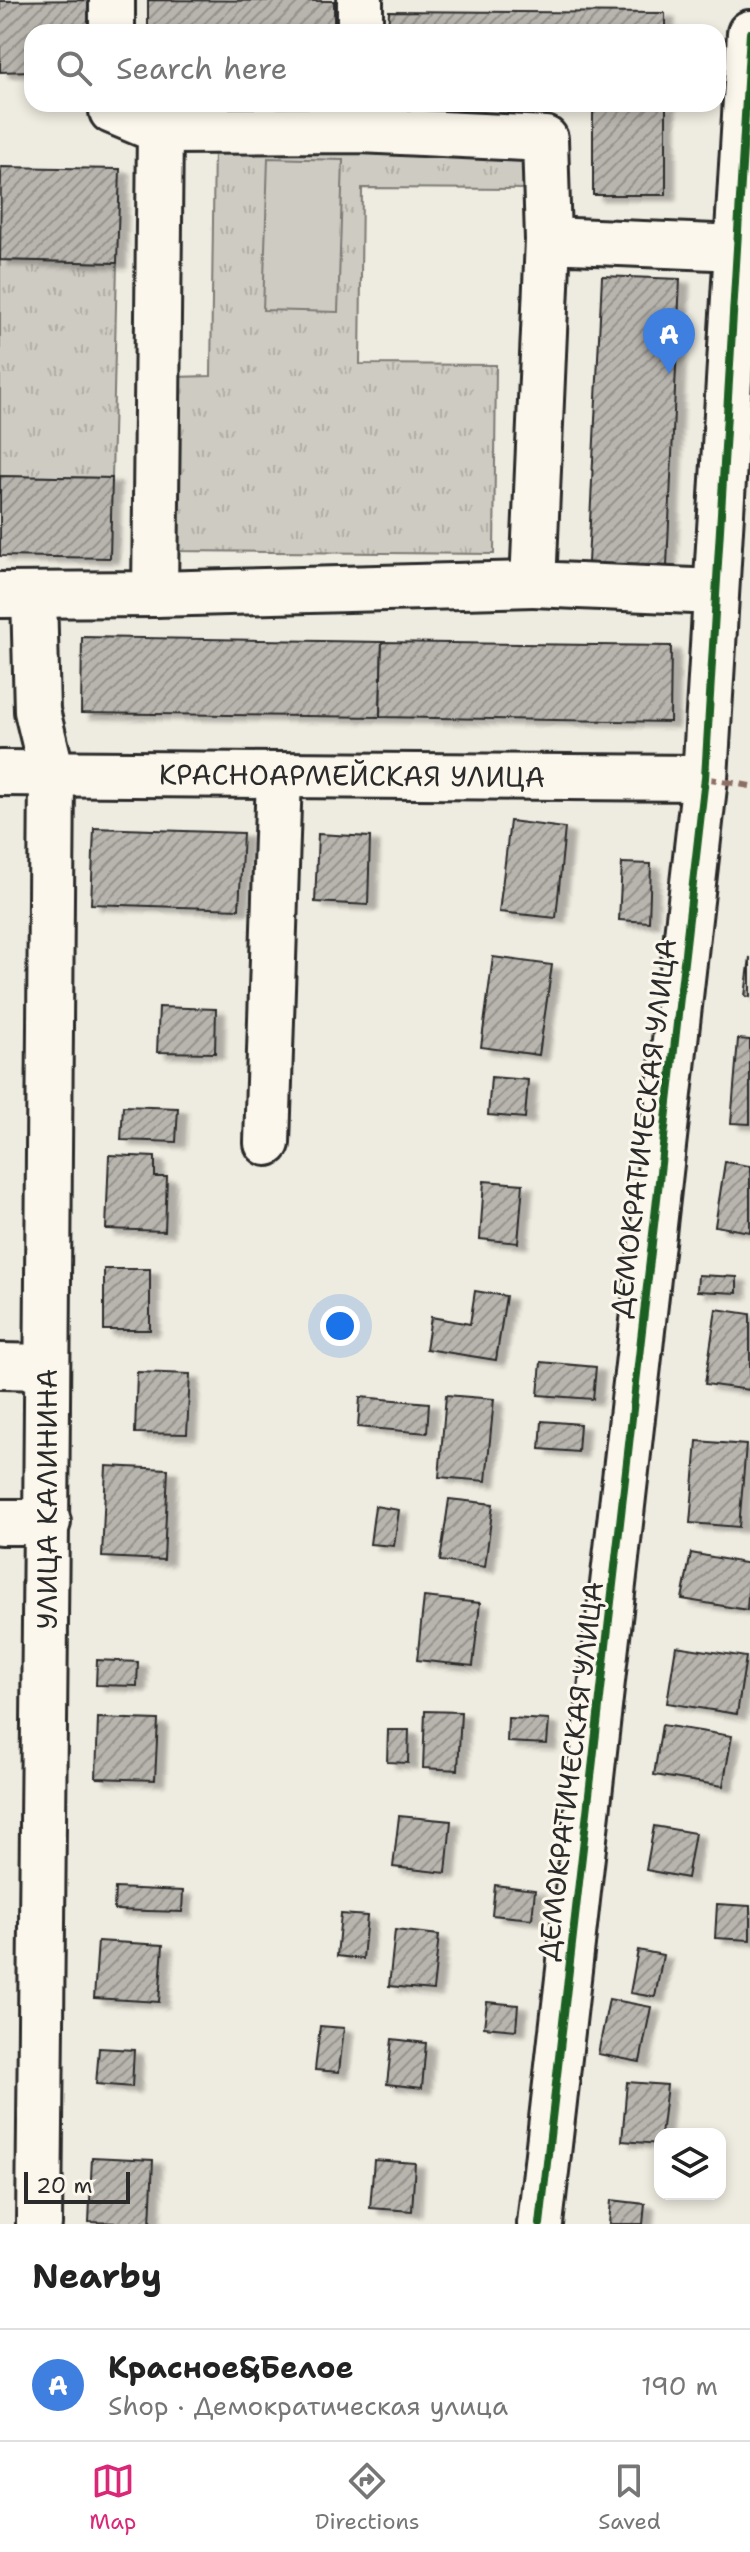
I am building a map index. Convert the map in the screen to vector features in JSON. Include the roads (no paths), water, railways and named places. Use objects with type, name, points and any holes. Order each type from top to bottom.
[{"type":"street","points":[[112,0],[112,24]]},
{"type":"street","points":[[360,0],[360,24]]},
{"type":"street","name":"ДЕМОКРАТИЧЕСКАЯ УЛИЦА","points":[[540,2224],[705,778],[716,592],[736,486],[738,248],[750,33]]},
{"type":"street","points":[[114,112],[160,131],[360,117],[545,139],[548,240],[533,584]]},
{"type":"street","points":[[155,594],[160,131]]},
{"type":"street","points":[[548,240],[738,248]]},
{"type":"street","points":[[17,595],[533,584],[716,592]]},
{"type":"street","name":"УЛИЦА КАЛИНИНА","points":[[17,595],[37,711],[52,773],[48,1522],[39,2224]]},
{"type":"street","name":"КРАСНОАРМЕЙСКАЯ УЛИЦА","points":[[0,773],[705,778]]},
{"type":"street","points":[[267,1143],[279,775]]},
{"type":"street","points":[[0,1366],[47,1367]]},
{"type":"street","points":[[0,1522],[48,1522]]},
{"type":"place","name":"Красное&Белое","points":[[669,374]]}]
